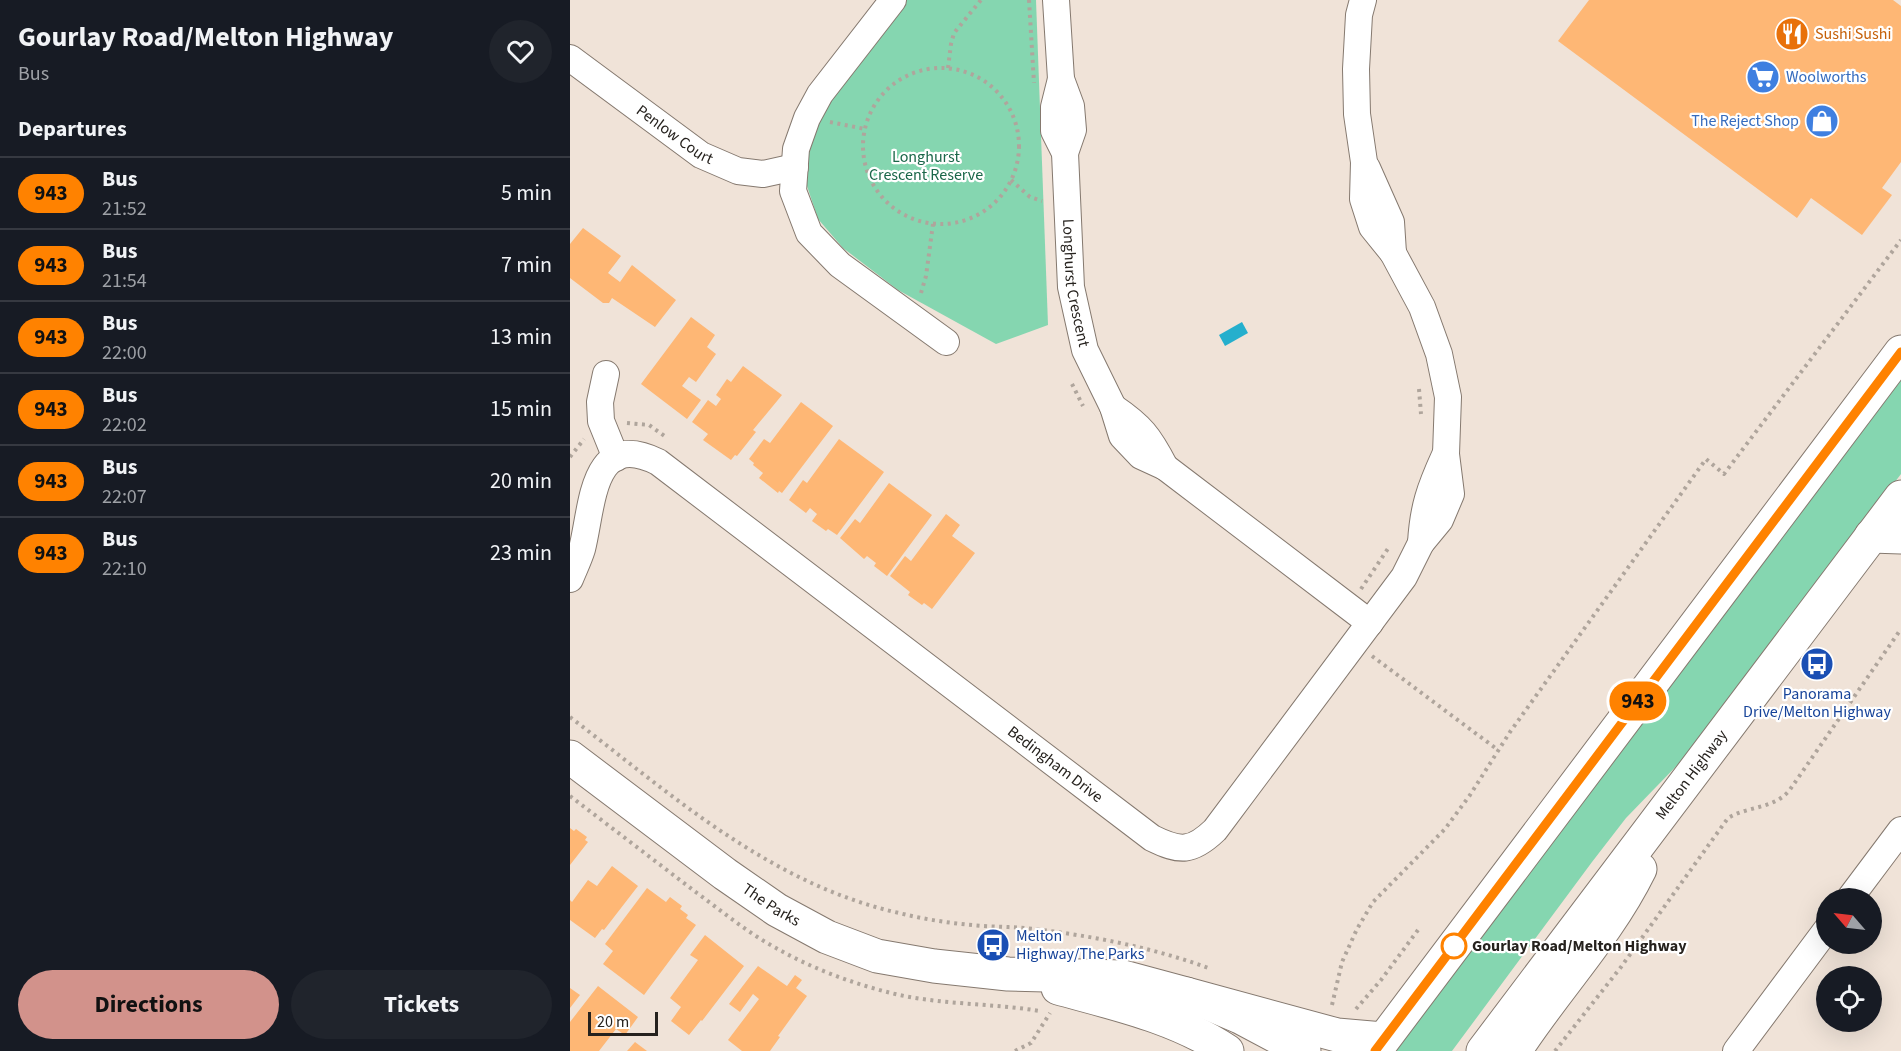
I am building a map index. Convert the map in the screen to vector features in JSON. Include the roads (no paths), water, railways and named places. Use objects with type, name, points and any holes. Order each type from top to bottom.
[{"type":"main road","points":[[1186,994],[1379,1045],[1901,352]]},
{"type":"main road","name":"Melton Highway","points":[[1483,1051],[1681,786],[1886,536],[1901,496]]},
{"type":"main road","name":"The Parks","points":[[570,757],[724,874],[777,910],[826,937],[877,956],[934,966],[1008,974],[1124,978],[1186,994],[1240,1017],[1304,1051]]},
{"type":"main road","points":[[1515,1051],[1626,896],[1681,786]]},
{"type":"main road","name":"The Parks","points":[[1008,974],[1156,1015],[1227,1051]]},
{"type":"street","points":[[892,0],[820,94],[807,118],[796,149],[793,191],[809,233],[840,265],[946,342]]},
{"type":"street","name":"Longhurst Crescent","points":[[1056,0],[1061,79],[1054,107],[1054,131],[1065,153],[1071,287],[1085,350],[1113,407],[1134,421],[1150,439],[1164,467],[1370,623]]},
{"type":"street","name":"Bedingham Drive","points":[[616,458],[628,453],[643,455],[658,462],[1144,832],[1171,848],[1188,848],[1202,843],[1215,830],[1404,577],[1421,543],[1422,517],[1429,491],[1446,454],[1448,397],[1438,354],[1422,307],[1393,253],[1372,227],[1363,199],[1364,162],[1357,114],[1356,69],[1359,15],[1363,0]]},
{"type":"street","name":"Penlow Court","points":[[570,58],[701,155],[738,171],[763,174],[795,167]]},
{"type":"street","points":[[570,579],[581,550],[598,475],[616,458],[601,421],[600,402],[606,374]]},
{"type":"street","points":[[1858,888],[1901,830]]},
{"type":"street","points":[[1747,1047],[1816,945]]},
{"type":"water","points":[[1242,322],[1248,333],[1225,346],[1219,335]]},
{"type":"place","name":"Sushi Sushi","points":[[1792,34]]},
{"type":"place","name":"Woolworths","points":[[1763,77]]},
{"type":"place","name":"The Reject Shop","points":[[1822,121]]},
{"type":"place","name":"Panorama Drive/Melton Highway","points":[[1817,664]]},
{"type":"place","name":"Melton Highway/The Parks","points":[[993,945]]},
{"type":"place","name":"Gourlay Road/Melton Highway","points":[[1454,946]]},
{"type":"park label","name":"Longhurst Crescent Reserve","points":[[926,166]]}]
